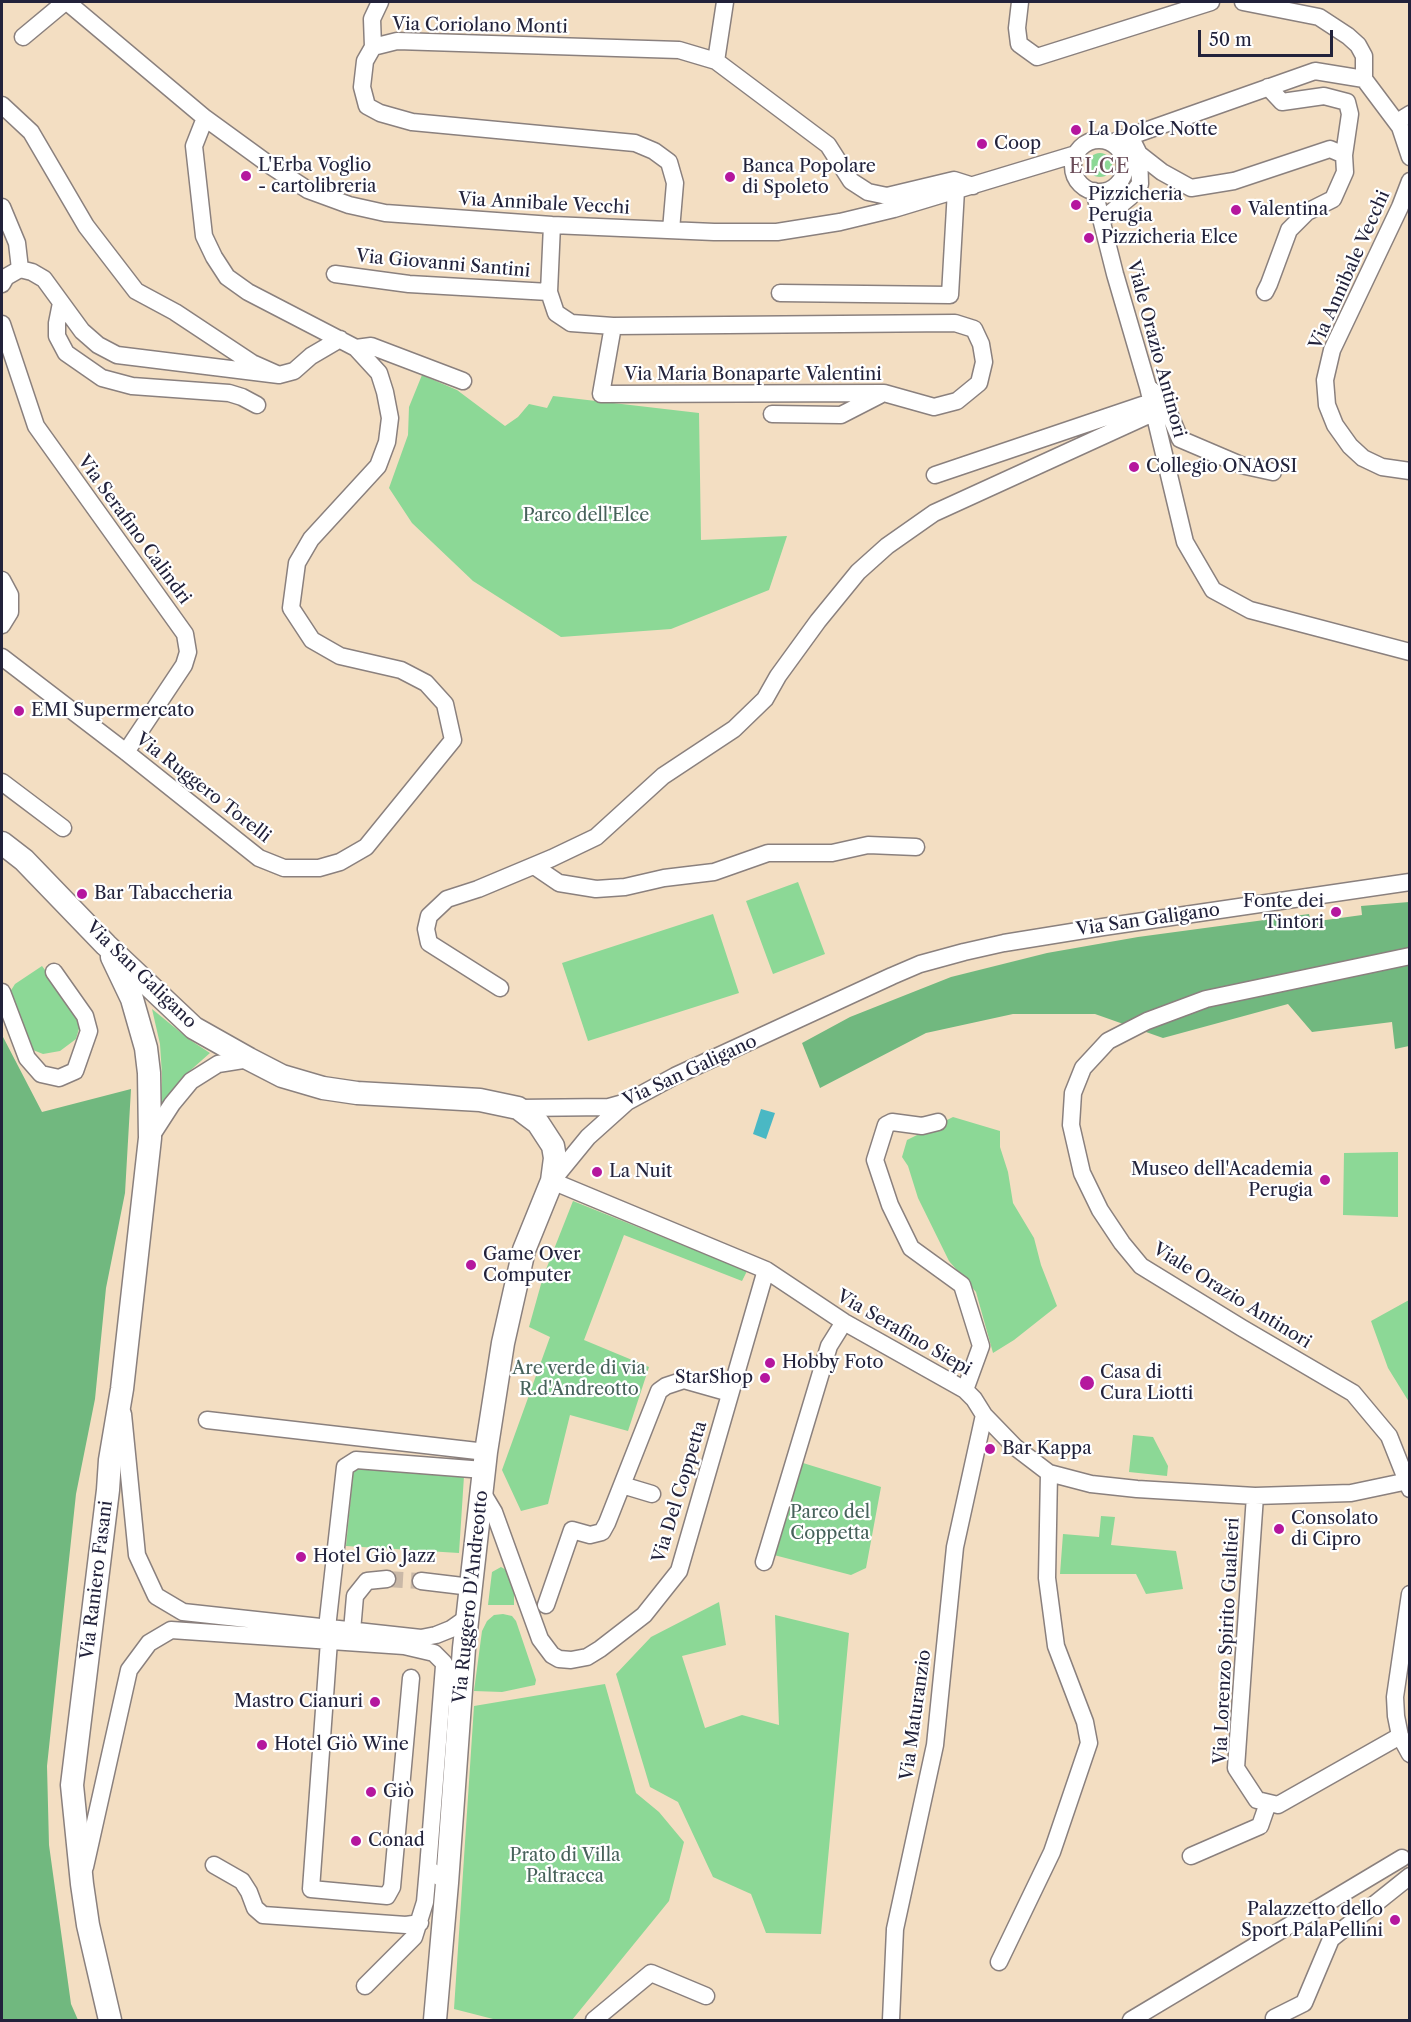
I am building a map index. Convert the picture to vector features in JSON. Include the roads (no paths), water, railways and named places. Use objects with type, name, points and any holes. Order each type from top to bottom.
[{"type":"main road","name":"Via San Galigano","points":[[2,843],[24,860],[106,945],[194,1028],[282,1076],[322,1088],[357,1093],[480,1100],[518,1108]]},
{"type":"main road","name":"Via Raniero Fasani","points":[[106,945],[132,999],[142,1031],[149,1073],[150,1138],[122,1389],[110,1460],[107,1502],[72,1785],[88,1925],[110,2020]]},
{"type":"main road","name":"Via Ruggero D'Andreotto","points":[[436,2020],[459,1711],[484,1471],[503,1343],[524,1250],[552,1181],[555,1158],[553,1146],[538,1123],[518,1108]]},
{"type":"street","points":[[23,37],[66,2]]},
{"type":"street","name":"Via Annibale Vecchi","points":[[66,2],[205,118],[308,190],[349,205],[385,213],[552,225],[777,232],[840,222],[894,209],[1076,154]]},
{"type":"street","points":[[373,47],[372,19],[380,2]]},
{"type":"street","points":[[716,62],[725,2]]},
{"type":"street","points":[[1020,2],[1017,28],[1019,44],[1037,57],[1211,2]]},
{"type":"street","points":[[1243,2],[1319,17],[1358,45],[1364,56],[1365,79]]},
{"type":"street","name":"Via Coriolano Monti","points":[[671,230],[675,183],[669,162],[654,151],[635,143],[412,122],[380,113],[367,106],[362,87],[365,61],[373,47],[397,41],[679,50],[716,62],[828,145],[851,181],[868,192],[887,196],[954,180],[973,186]]},
{"type":"street","points":[[1111,143],[1315,71],[1365,79],[1403,118],[1410,157]]},
{"type":"street","points":[[1265,292],[1289,230],[1307,212],[1333,199],[1345,172],[1344,155],[1350,114],[1347,102],[1323,96],[1282,102],[1268,87]]},
{"type":"street","points":[[2,105],[31,132],[86,226],[136,291],[175,312],[252,363],[279,375]]},
{"type":"street","points":[[205,118],[194,146],[204,236],[214,257],[227,278],[248,292],[340,339]]},
{"type":"street","points":[[1102,220],[1130,197],[1140,184],[1139,154],[1130,136]]},
{"type":"street","points":[[1095,140],[1111,143],[1119,148],[1123,156],[1124,174],[1112,188],[1104,191],[1086,188],[1075,173],[1076,154],[1087,143],[1095,140]]},
{"type":"street","points":[[1139,154],[1162,172],[1191,188],[1234,182],[1330,149],[1344,155]]},
{"type":"street","name":"Via Annibale Vecchi","points":[[1410,181],[1400,207],[1332,350],[1325,380],[1328,405],[1335,425],[1358,462],[1410,471]]},
{"type":"street","points":[[780,293],[950,295],[956,190]]},
{"type":"street","name":"Viale Orazio Antinori","points":[[1094,191],[1115,274],[1148,387],[1185,542],[1213,590],[1250,610],[1410,652]]},
{"type":"street","points":[[2,207],[17,243],[20,269]]},
{"type":"street","points":[[549,292],[552,225]]},
{"type":"street","points":[[2,284],[6,277],[20,269],[32,272],[44,279],[82,331],[98,345],[117,355],[279,375],[294,371],[311,356],[340,339]]},
{"type":"street","name":"Via Giovanni Santini","points":[[335,274],[409,284],[549,292]]},
{"type":"street","name":"Via Maria Bonaparte Valentini","points":[[549,292],[556,313],[571,323],[613,326],[955,323],[975,329],[981,344],[984,362],[979,383],[957,401],[934,407],[884,393],[601,394],[613,326]]},
{"type":"street","points":[[61,303],[57,336],[66,353],[102,378],[132,386],[229,393],[257,405]]},
{"type":"street","name":"Via Serafino Calindri","points":[[2,324],[36,426],[185,634],[188,652],[184,665],[126,752]]},
{"type":"street","name":"Via Ruggero Torelli","points":[[2,657],[260,858],[284,868],[319,868],[340,862],[366,847],[453,740],[445,704],[426,683],[401,670],[340,656],[312,640],[291,608],[297,562],[311,539],[378,466],[387,442],[390,418],[386,392],[379,373],[356,348],[340,339]]},
{"type":"street","points":[[356,348],[371,346],[463,381]]},
{"type":"street","points":[[1148,387],[1164,401],[1180,440],[1241,465],[1273,471]]},
{"type":"street","points":[[772,414],[841,415],[884,393]]},
{"type":"street","points":[[935,475],[1142,405],[1152,409]]},
{"type":"street","points":[[500,988],[429,943],[426,929],[429,916],[447,899],[534,866],[596,837],[663,776],[734,729],[765,699],[778,676],[858,572],[887,546],[934,513],[1152,409]]},
{"type":"street","points":[[2,580],[10,595],[10,603],[9,612],[2,626]]},
{"type":"street","points":[[2,782],[63,828]]},
{"type":"street","points":[[534,866],[559,883],[596,889],[625,887],[664,878],[714,872],[768,853],[832,853],[868,845],[916,847]]},
{"type":"street","name":"Via San Galigano","points":[[518,1108],[609,1107],[627,1102],[675,1076],[892,976],[920,964],[963,951],[1103,927],[1410,882]]},
{"type":"street","name":"Viale Orazio Antinori","points":[[1409,1485],[1389,1436],[1353,1393],[1141,1266],[1122,1243],[1082,1173],[1071,1125],[1072,1094],[1083,1068],[1108,1041],[1147,1021],[1206,999],[1410,956]]},
{"type":"street","points":[[2,992],[27,1058],[41,1074],[59,1078],[75,1071],[89,1031],[85,1016],[54,972]]},
{"type":"street","name":"Via Raniero Fasani","points":[[150,1138],[172,1104],[191,1081],[218,1064],[249,1059]]},
{"type":"street","name":"Via Ruggero D'Andreotto","points":[[552,1181],[588,1137],[627,1102]]},
{"type":"street","points":[[938,1122],[922,1126],[892,1122],[886,1125],[875,1161],[891,1205],[911,1248],[962,1285],[981,1346],[965,1390]]},
{"type":"street","name":"Via Serafino Siepi","points":[[552,1181],[766,1270],[844,1322],[965,1390],[984,1415],[1016,1447],[1049,1473],[1091,1484],[1255,1496],[1351,1493],[1409,1485]]},
{"type":"street","name":"Via Del Coppetta","points":[[484,1471],[494,1512],[540,1640],[552,1655],[559,1659],[571,1660],[587,1657],[644,1615],[679,1571],[766,1270]]},
{"type":"street","points":[[764,1562],[829,1346],[844,1322]]},
{"type":"street","points":[[546,1605],[572,1530],[590,1535],[602,1532],[658,1391],[684,1380],[730,1392]]},
{"type":"street","points":[[122,1389],[136,1555],[156,1596],[183,1612],[404,1646],[434,1653],[452,1676],[459,1711]]},
{"type":"street","name":"Via Maturanzio","points":[[891,2020],[895,1929],[936,1745],[955,1547],[984,1415]]},
{"type":"street","points":[[207,1420],[484,1471]]},
{"type":"street","points":[[411,1678],[392,1887],[387,1896],[311,1889],[328,1634],[345,1467],[356,1460],[484,1471]]},
{"type":"street","points":[[999,1962],[1052,1852],[1089,1743],[1085,1722],[1056,1646],[1047,1578],[1049,1473]]},
{"type":"street","points":[[622,1485],[652,1494]]},
{"type":"street","name":"Via Lorenzo Spirito Gualtieri","points":[[1255,1496],[1236,1768],[1257,1800],[1268,1803]]},
{"type":"street","points":[[352,1631],[355,1596],[366,1581],[387,1579]]},
{"type":"street","points":[[421,1581],[471,1587]]},
{"type":"street","points":[[1410,1594],[1395,1697],[1400,1736],[1410,1754]]},
{"type":"street","points":[[82,1884],[129,1670],[149,1643],[171,1630],[328,1634],[352,1631],[421,1638],[451,1629],[468,1617]]},
{"type":"street","points":[[364,1986],[414,1937],[420,1923],[425,1902],[444,1663]]},
{"type":"street","points":[[1191,1856],[1260,1826],[1268,1803],[1278,1805],[1400,1736]]},
{"type":"street","points":[[1216,1855],[1232,1847],[1236,1837]]},
{"type":"street","points":[[1131,2020],[1402,1858]]},
{"type":"street","points":[[214,1865],[242,1881],[255,1908],[263,1915],[406,1925],[420,1923]]},
{"type":"street","points":[[428,1868],[447,1883]]},
{"type":"street","points":[[1274,2018],[1304,2003],[1331,1939],[1410,1876]]},
{"type":"street","points":[[594,2020],[651,1973],[706,1996]]},
{"type":"water","points":[[761,1109],[775,1113],[766,1139],[753,1134]]},
{"type":"tunnel","points":[[387,1579],[421,1581]]},
{"type":"place","name":"La Dolce Notte","points":[[1076,130]]},
{"type":"place","name":"Coop","points":[[982,144]]},
{"type":"place","name":"L'Erba Voglio - cartolibreria","points":[[246,176]]},
{"type":"place","name":"Banca Popolare di Spoleto","points":[[730,177]]},
{"type":"place","name":"Pizzicheria Perugia","points":[[1076,205]]},
{"type":"place","name":"Valentina","points":[[1236,210]]},
{"type":"place","name":"Pizzicheria Elce","points":[[1089,238]]},
{"type":"place","name":"Collegio ONAOSI","points":[[1134,467]]},
{"type":"place","name":"EMI Supermercato","points":[[19,711]]},
{"type":"place","name":"Bar Tabaccheria","points":[[82,894]]},
{"type":"place","name":"Fonte dei Tintori","points":[[1336,912]]},
{"type":"place","name":"La Nuit","points":[[597,1172]]},
{"type":"place","name":"Museo dell'Academia Perugia","points":[[1325,1180]]},
{"type":"place","name":"Game Over Computer","points":[[471,1265]]},
{"type":"place","name":"Hobby Foto","points":[[770,1363]]},
{"type":"place","name":"StarShop","points":[[765,1378]]},
{"type":"place","name":"Casa di Cura Liotti","points":[[1087,1383]]},
{"type":"place","name":"Bar Kappa","points":[[990,1449]]},
{"type":"place","name":"Consolato di Cipro","points":[[1279,1529]]},
{"type":"place","name":"Hotel Giò Jazz","points":[[301,1557]]},
{"type":"place","name":"Mastro Cianuri","points":[[375,1702]]},
{"type":"place","name":"Hotel Giò Wine","points":[[262,1745]]},
{"type":"place","name":"Giò","points":[[371,1792]]},
{"type":"place","name":"Conad","points":[[356,1841]]},
{"type":"place","name":"Palazzetto dello Sport PalaPellini","points":[[1395,1920]]},
{"type":"district","name":"ELCE","points":[[1100,167]]},
{"type":"park label","name":"Parco dell'Elce","points":[[586,516]]},
{"type":"park label","name":"Are verde di via R.d'Andreotto","points":[[579,1379]]},
{"type":"park label","name":"Parco del Coppetta","points":[[830,1523]]},
{"type":"park label","name":"Prato di Villa Paltracca","points":[[565,1866]]}]
